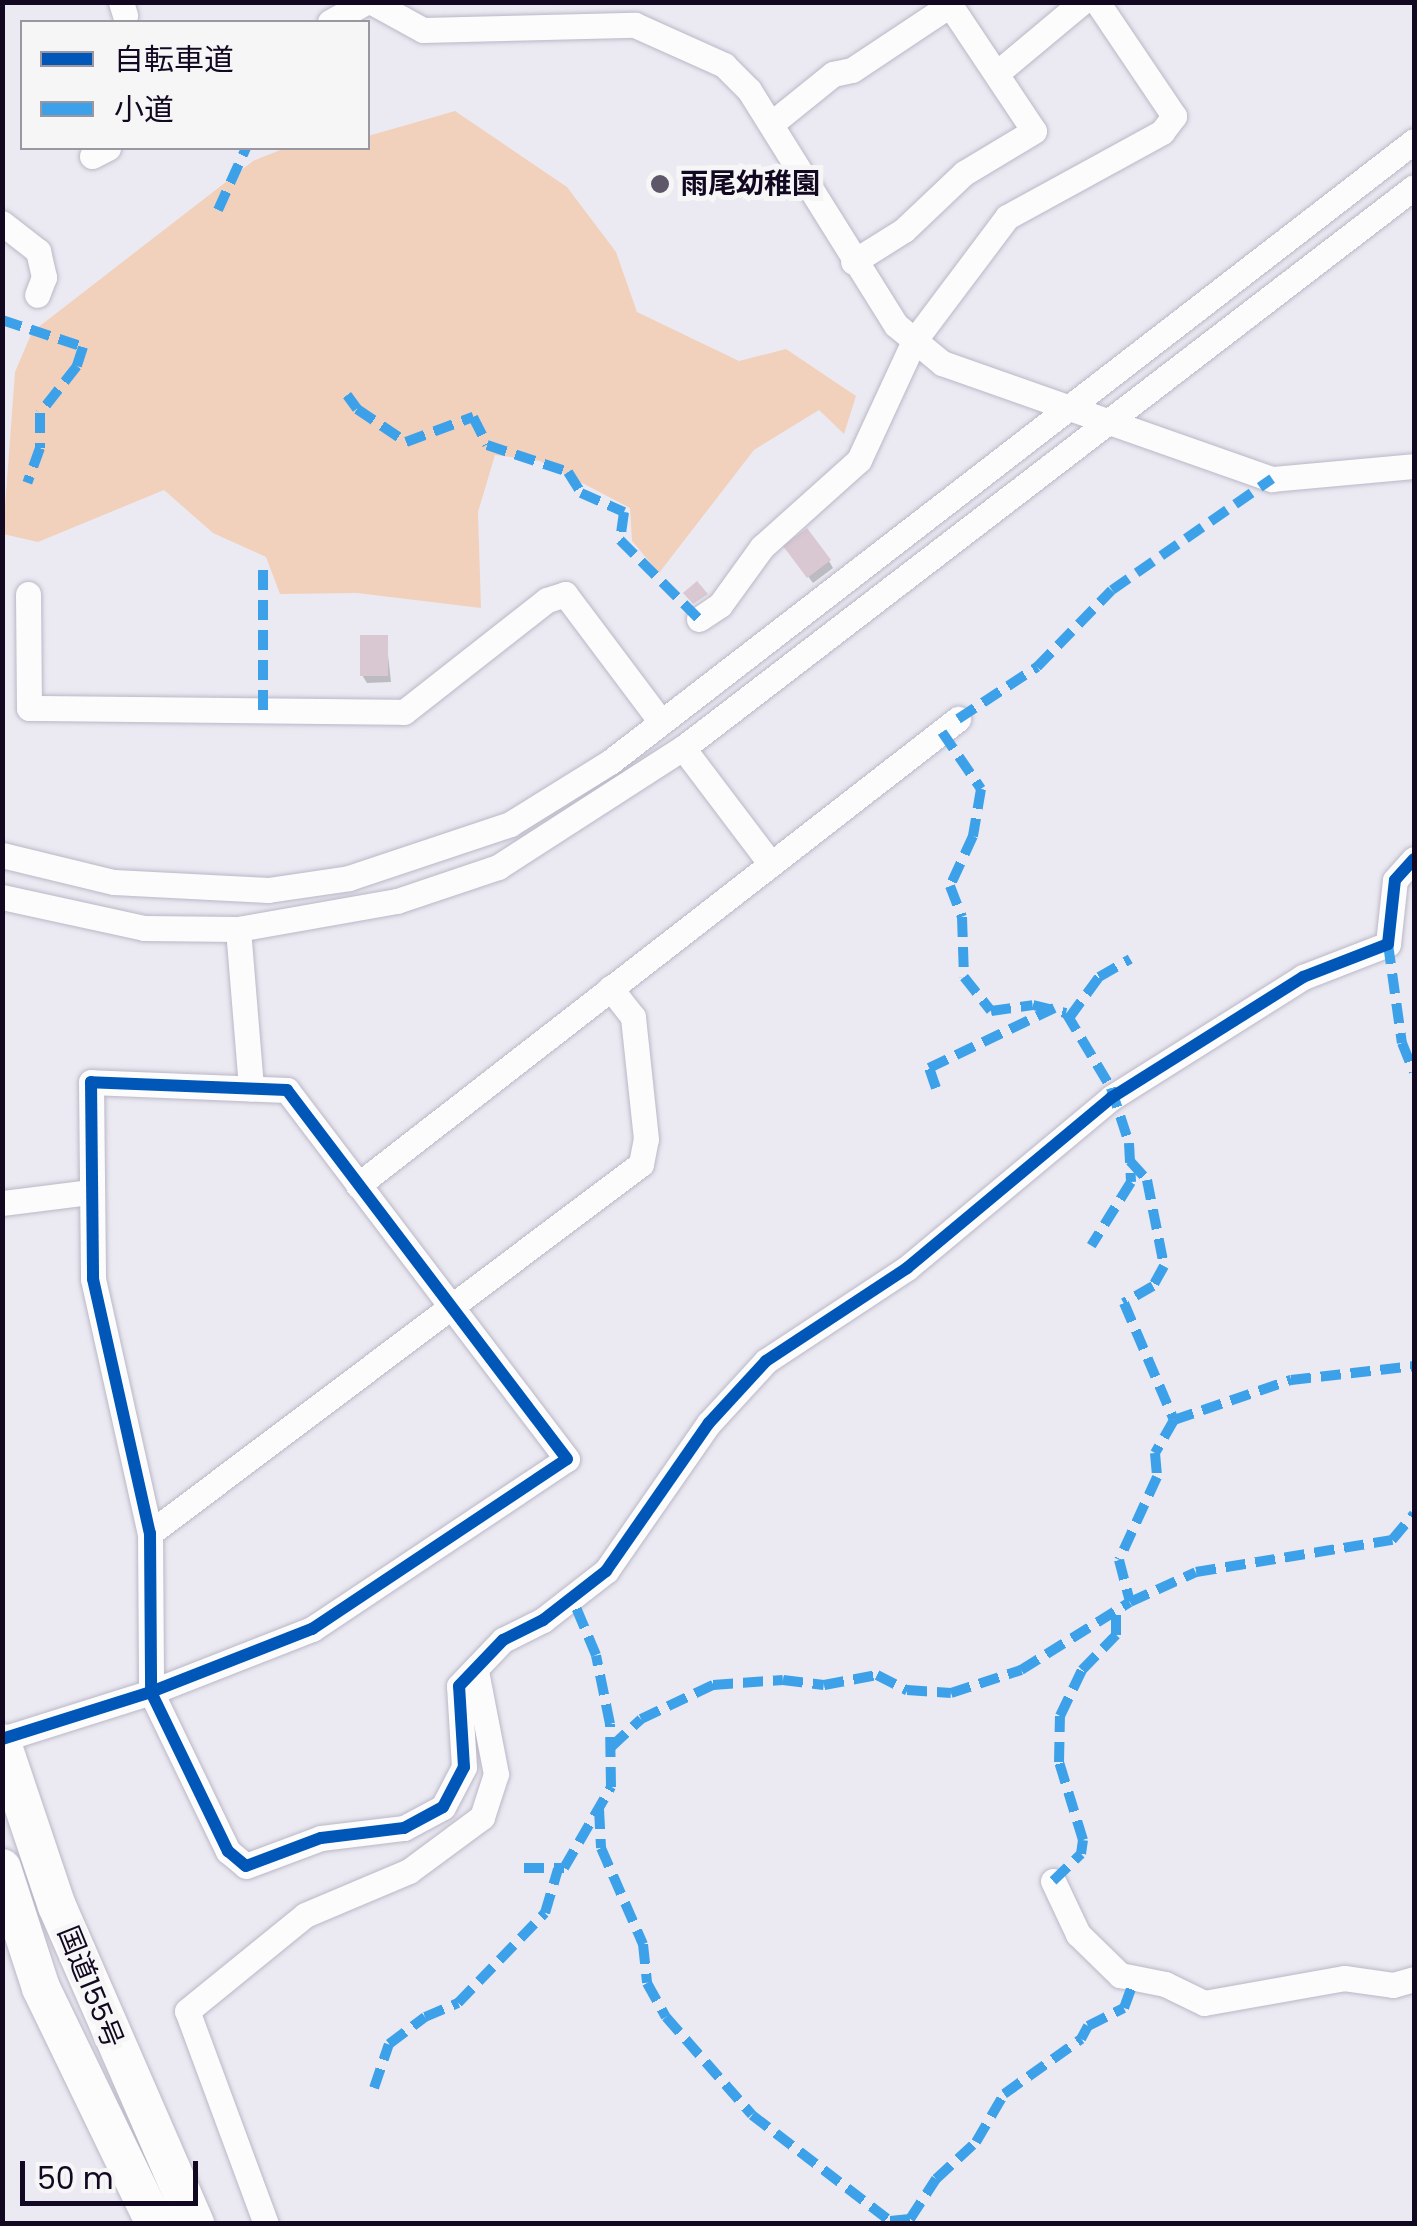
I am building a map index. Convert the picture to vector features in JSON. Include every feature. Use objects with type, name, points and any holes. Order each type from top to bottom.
[{"type":"highway","name":"国道155号","points":[[2,1741],[64,1924],[195,2224]]},
{"type":"highway","name":"国道155号","points":[[2,1868],[41,1988],[155,2224]]},
{"type":"street","points":[[334,20],[369,2],[423,30],[593,24],[664,34],[724,65],[771,124],[854,262],[914,341],[942,363],[1272,479],[1414,466]]},
{"type":"street","points":[[997,72],[1082,2]]},
{"type":"street","points":[[699,619],[720,605],[762,547],[859,460],[914,341],[1007,218],[1162,132],[1174,116],[1097,2]]},
{"type":"street","points":[[771,124],[833,74],[852,70],[950,6],[1034,131],[964,173],[904,230],[854,262]]},
{"type":"street","points":[[2,855],[114,882],[268,890],[349,878],[510,824],[661,722],[1414,141]]},
{"type":"street","points":[[2,897],[144,928],[238,929],[396,901],[498,867],[683,748],[1116,421],[1414,187]]},
{"type":"street","points":[[2,223],[38,251],[44,278],[37,296]]},
{"type":"street","points":[[28,594],[30,708],[404,712],[548,600],[566,594],[661,722]]},
{"type":"street","points":[[358,1185],[958,719]]},
{"type":"street","points":[[683,748],[770,863]]},
{"type":"street","points":[[2,1741],[151,1692],[312,1628],[567,1460],[287,1090],[91,1082],[93,1279],[150,1533],[151,1692],[228,1851],[246,1866],[321,1838],[404,1828],[442,1807],[464,1767],[455,1694],[503,1640],[543,1620],[606,1571],[709,1423],[766,1360],[906,1268],[1111,1098],[1303,977],[1388,944],[1395,880],[1414,860]]},
{"type":"street","points":[[238,929],[252,1088]]},
{"type":"street","points":[[150,1533],[641,1164],[646,1139],[633,1016],[610,988]]},
{"type":"street","points":[[2,1202],[90,1192]]},
{"type":"street","points":[[266,2224],[187,2011],[305,1915],[408,1872],[482,1817],[496,1774],[476,1672]]},
{"type":"street","points":[[1053,1881],[1078,1934],[1120,1975],[1165,1984],[1204,2003],[1344,1978],[1393,1985],[1414,1979]]},
{"type":"shaded area","points":[[455,111],[567,187],[616,252],[637,312],[739,361],[786,349],[856,396],[844,434],[819,410],[754,450],[659,573],[632,541],[630,508],[540,461],[495,455],[478,512],[481,608],[357,593],[280,594],[266,557],[213,533],[164,490],[38,542],[3,534],[15,372],[32,332],[253,161],[280,150],[370,150],[370,135]]},
{"type":"building","points":[[807,528],[831,560],[807,578],[783,546]]},
{"type":"building","points":[[697,581],[708,594],[693,604],[683,593]]},
{"type":"building","points":[[360,635],[388,635],[388,676],[360,676]]},
{"type":"marked path","points":[[218,210],[245,150]]},
{"type":"marked path","points":[[2,320],[83,347],[77,366],[40,413],[40,448],[27,483]]},
{"type":"marked path","points":[[347,395],[357,409],[406,442],[473,417],[487,445],[568,472],[581,493],[624,512],[620,540],[699,619]]},
{"type":"marked path","points":[[958,719],[1037,667],[1112,590],[1272,479]]},
{"type":"marked path","points":[[263,570],[263,711]]},
{"type":"marked path","points":[[942,732],[981,789],[973,836],[950,886],[962,917],[964,977],[991,1011],[1033,1005],[1066,1013],[1111,1088],[1129,1143],[1131,1182],[1091,1246]]},
{"type":"marked path","points":[[1388,944],[1402,1043],[1414,1072]]},
{"type":"marked path","points":[[1069,1018],[1099,977],[1130,959]]},
{"type":"marked path","points":[[936,1088],[929,1068],[1054,1008]]},
{"type":"marked path","points":[[1130,1161],[1147,1180],[1164,1266],[1153,1286],[1124,1303],[1174,1420],[1155,1453],[1157,1477],[1119,1560],[1130,1602]]},
{"type":"marked path","points":[[1174,1420],[1291,1380],[1414,1366]]},
{"type":"marked path","points":[[611,1747],[641,1719],[713,1685],[783,1680],[824,1685],[877,1675],[907,1690],[951,1693],[1021,1670],[1130,1602],[1196,1572],[1392,1540],[1414,1514]]},
{"type":"marked path","points":[[524,1868],[564,1868],[611,1787],[610,1724],[596,1655],[572,1598]]},
{"type":"marked path","points":[[1053,1881],[1081,1854],[1083,1840],[1059,1762],[1060,1716],[1082,1670],[1116,1635],[1116,1611]]},
{"type":"marked path","points":[[599,1809],[601,1848],[643,1944],[647,1983],[666,2017],[752,2115],[890,2221],[910,2219],[936,2179],[976,2142],[1004,2094],[1081,2039],[1088,2026],[1124,2008],[1134,1981]]},
{"type":"marked path","points":[[374,2088],[389,2044],[425,2017],[458,2003],[545,1913],[558,1869]]},
{"type":"cycle path","points":[[2,1739],[151,1692],[312,1629],[567,1459],[287,1090],[91,1082],[93,1279],[150,1533],[151,1692],[228,1851],[246,1866],[321,1838],[404,1828],[443,1807],[464,1767],[459,1686],[503,1640],[543,1620],[606,1571],[709,1423],[766,1361],[907,1268],[1111,1098],[1303,977],[1388,944],[1395,880],[1414,859]]},
{"type":"place","name":"雨尾幼稚園","points":[[660,184]]}]
